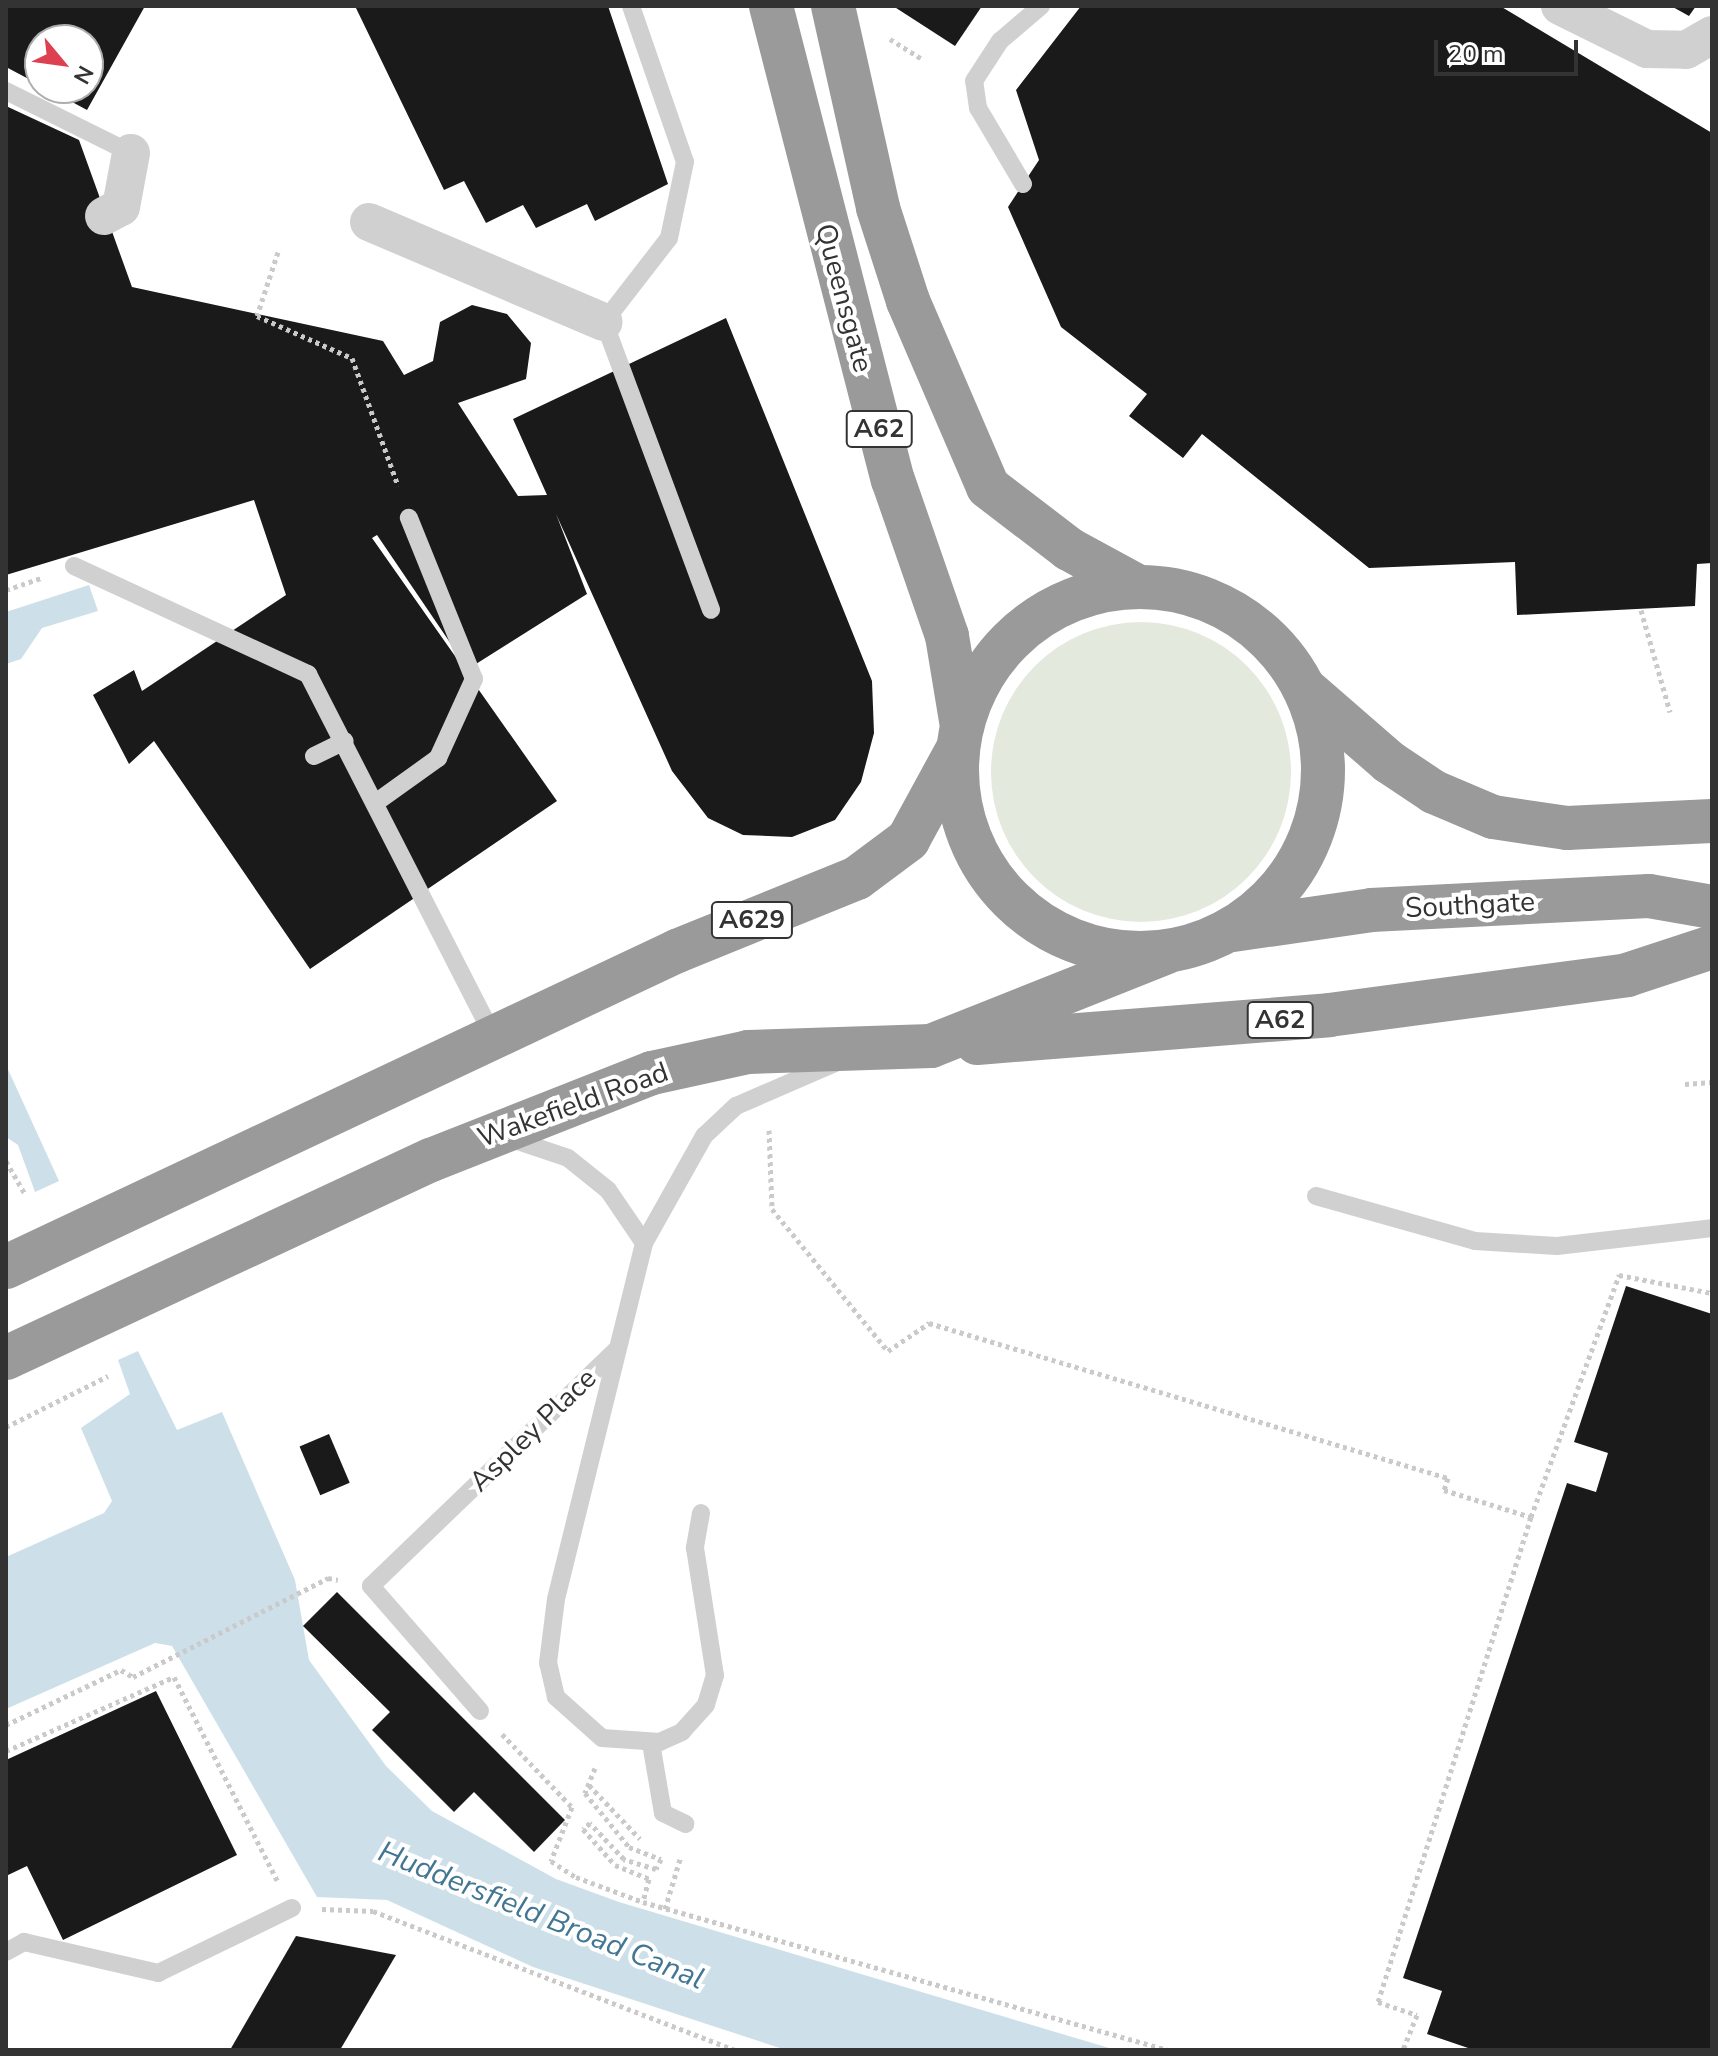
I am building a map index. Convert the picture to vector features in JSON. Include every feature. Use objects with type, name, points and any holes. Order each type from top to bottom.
[{"type":"highway","name":"Queensgate","points":[[771,6],[893,480],[947,636],[960,736],[967,830],[1012,901],[1083,945],[1167,952]]},
{"type":"highway","name":"Queensgate","points":[[833,6],[903,288],[940,390],[988,487],[1069,549],[1137,586]]},
{"type":"highway","points":[[960,736],[997,655],[1028,624],[1097,591],[1137,586],[1189,592],[1237,613],[1277,646],[1306,690],[1389,762],[1434,792],[1493,817],[1567,828],[1712,821]]},
{"type":"highway","points":[[1229,931],[1267,904],[1312,838],[1324,770],[1306,690]]},
{"type":"highway","name":"A629","points":[[6,1267],[496,1041],[677,951],[857,878],[908,840],[960,736]]},
{"type":"highway","name":"Southgate","points":[[1229,931],[1371,910],[1649,896],[1712,907]]},
{"type":"highway","name":"Wakefield Road","points":[[6,1358],[492,1133],[652,1073],[748,1052],[864,1051],[931,1046],[1167,952],[1229,931]]},
{"type":"highway","name":"A62","points":[[931,1046],[1329,1015],[1627,975],[1712,947]]},
{"type":"street","points":[[1574,14],[1647,49],[1686,50],[1712,35]]},
{"type":"street","points":[[104,216],[121,207],[131,153]]},
{"type":"street","points":[[369,222],[604,322]]},
{"type":"lane","points":[[631,6],[685,162],[669,238],[604,322],[711,610]]},
{"type":"lane","points":[[1023,184],[978,108],[974,81],[1000,41],[1041,6]]},
{"type":"lane","points":[[6,91],[131,153]]},
{"type":"lane","points":[[378,801],[438,758],[474,679],[409,518]]},
{"type":"lane","points":[[74,566],[308,674],[378,801],[496,1041]]},
{"type":"lane","points":[[314,756],[345,741]]},
{"type":"lane","name":"Aspley Place","points":[[480,1711],[371,1586],[616,1350],[644,1243],[704,1136],[736,1106],[864,1051]]},
{"type":"lane","points":[[492,1133],[568,1158],[608,1190],[644,1243]]},
{"type":"lane","points":[[1316,1196],[1475,1241],[1557,1246],[1712,1228]]},
{"type":"lane","points":[[616,1350],[556,1599],[548,1663],[556,1697],[602,1738],[651,1743],[682,1732],[706,1705],[715,1675],[695,1548],[701,1513]]},
{"type":"lane","points":[[651,1743],[663,1813],[686,1824]]},
{"type":"lane","points":[[6,1952],[24,1942],[158,1973],[292,1908]]},
{"type":"path","points":[[278,252],[257,316],[352,358],[409,518]]},
{"type":"path","points":[[1641,610],[1670,712]]},
{"type":"path","points":[[1685,1084],[1712,1082]]},
{"type":"path","points":[[769,1130],[772,1209],[888,1351],[929,1323],[1448,1478],[1444,1490],[1531,1517]]},
{"type":"path","points":[[6,1161],[25,1194]]},
{"type":"path","points":[[1403,2050],[1417,2015],[1378,2002],[1531,1517],[1619,1275],[1712,1293]]},
{"type":"path","points":[[6,1427],[108,1376]]},
{"type":"path","points":[[6,1725],[121,1670],[133,1677],[328,1578]]},
{"type":"path","points":[[6,1751],[174,1677],[292,1908],[373,1911],[735,2050]]},
{"type":"path","points":[[480,1711],[572,1807],[551,1861],[665,1909],[1168,2050]]},
{"type":"path","points":[[602,1738],[585,1793],[629,1847],[661,1859],[656,1869],[624,1859],[590,1823],[583,1829],[615,1865],[649,1879],[643,1902]]},
{"type":"path","points":[[665,1909],[681,1854]]},
{"type":"shaded area","points":[[1141,622],[1170,625],[1198,634],[1212,640],[1247,666],[1273,701],[1279,715],[1288,743],[1291,772],[1288,801],[1279,829],[1273,843],[1247,878],[1212,904],[1198,910],[1170,919],[1141,922],[1112,919],[1084,910],[1070,904],[1035,878],[1009,843],[1003,829],[994,801],[991,772],[994,743],[1003,715],[1009,701],[1035,666],[1070,640],[1084,634],[1112,625]]},
{"type":"water","points":[[89,585],[98,611],[42,628],[21,659],[6,664],[6,612]]},
{"type":"water","points":[[6,1065],[59,1181],[35,1192],[18,1145],[6,1137]]},
{"type":"water","name":"Huddersfield Broad Canal","points":[[138,1351],[177,1430],[222,1412],[295,1580],[309,1660],[386,1766],[432,1811],[556,1879],[619,1902],[1116,2050],[786,2050],[533,1967],[387,1900],[317,1897],[172,1646],[155,1643],[6,1709],[6,1557],[104,1513],[112,1501],[81,1428],[130,1394],[118,1360]]},
{"type":"building","points":[[6,6],[145,6],[104,80],[104,24],[24,24],[24,77],[6,67]]},
{"type":"building","points":[[355,6],[608,6],[668,184],[595,221],[587,204],[536,228],[523,205],[486,223],[464,181],[444,190]]},
{"type":"building","points":[[893,6],[982,6],[955,46]]},
{"type":"building","points":[[1081,6],[1500,6],[1712,133],[1712,563],[1697,564],[1695,606],[1517,615],[1515,562],[1369,568],[1202,434],[1183,458],[1129,416],[1147,394],[1061,327],[1008,207],[1039,160],[1016,90]]},
{"type":"building","points":[[1671,6],[1696,6],[1689,16]]},
{"type":"building","points":[[76,104],[90,104],[87,110]]},
{"type":"building","points":[[6,106],[79,140],[132,287],[383,341],[404,375],[433,361],[440,322],[472,305],[507,314],[531,343],[526,379],[458,403],[518,496],[547,495],[513,419],[726,318],[872,681],[874,733],[861,782],[835,820],[792,837],[743,835],[708,818],[672,771],[556,514],[587,594],[468,669],[377,535],[372,538],[557,801],[310,969],[154,741],[129,764],[93,695],[134,670],[142,691],[286,595],[254,500],[6,575]]},
{"type":"building","points":[[1626,1286],[1712,1314],[1712,2050],[1474,2050],[1427,2034],[1442,1991],[1403,1978],[1567,1483],[1596,1492],[1608,1453],[1574,1442]]},
{"type":"building","points":[[329,1434],[350,1483],[320,1495],[300,1447]]},
{"type":"building","points":[[337,1592],[565,1820],[534,1852],[474,1792],[454,1812],[372,1730],[390,1712],[303,1626]]},
{"type":"building","points":[[156,1691],[237,1855],[63,1940],[27,1866],[6,1876],[6,1760]]},
{"type":"building","points":[[296,1936],[396,1955],[340,2050],[230,2050]]}]
